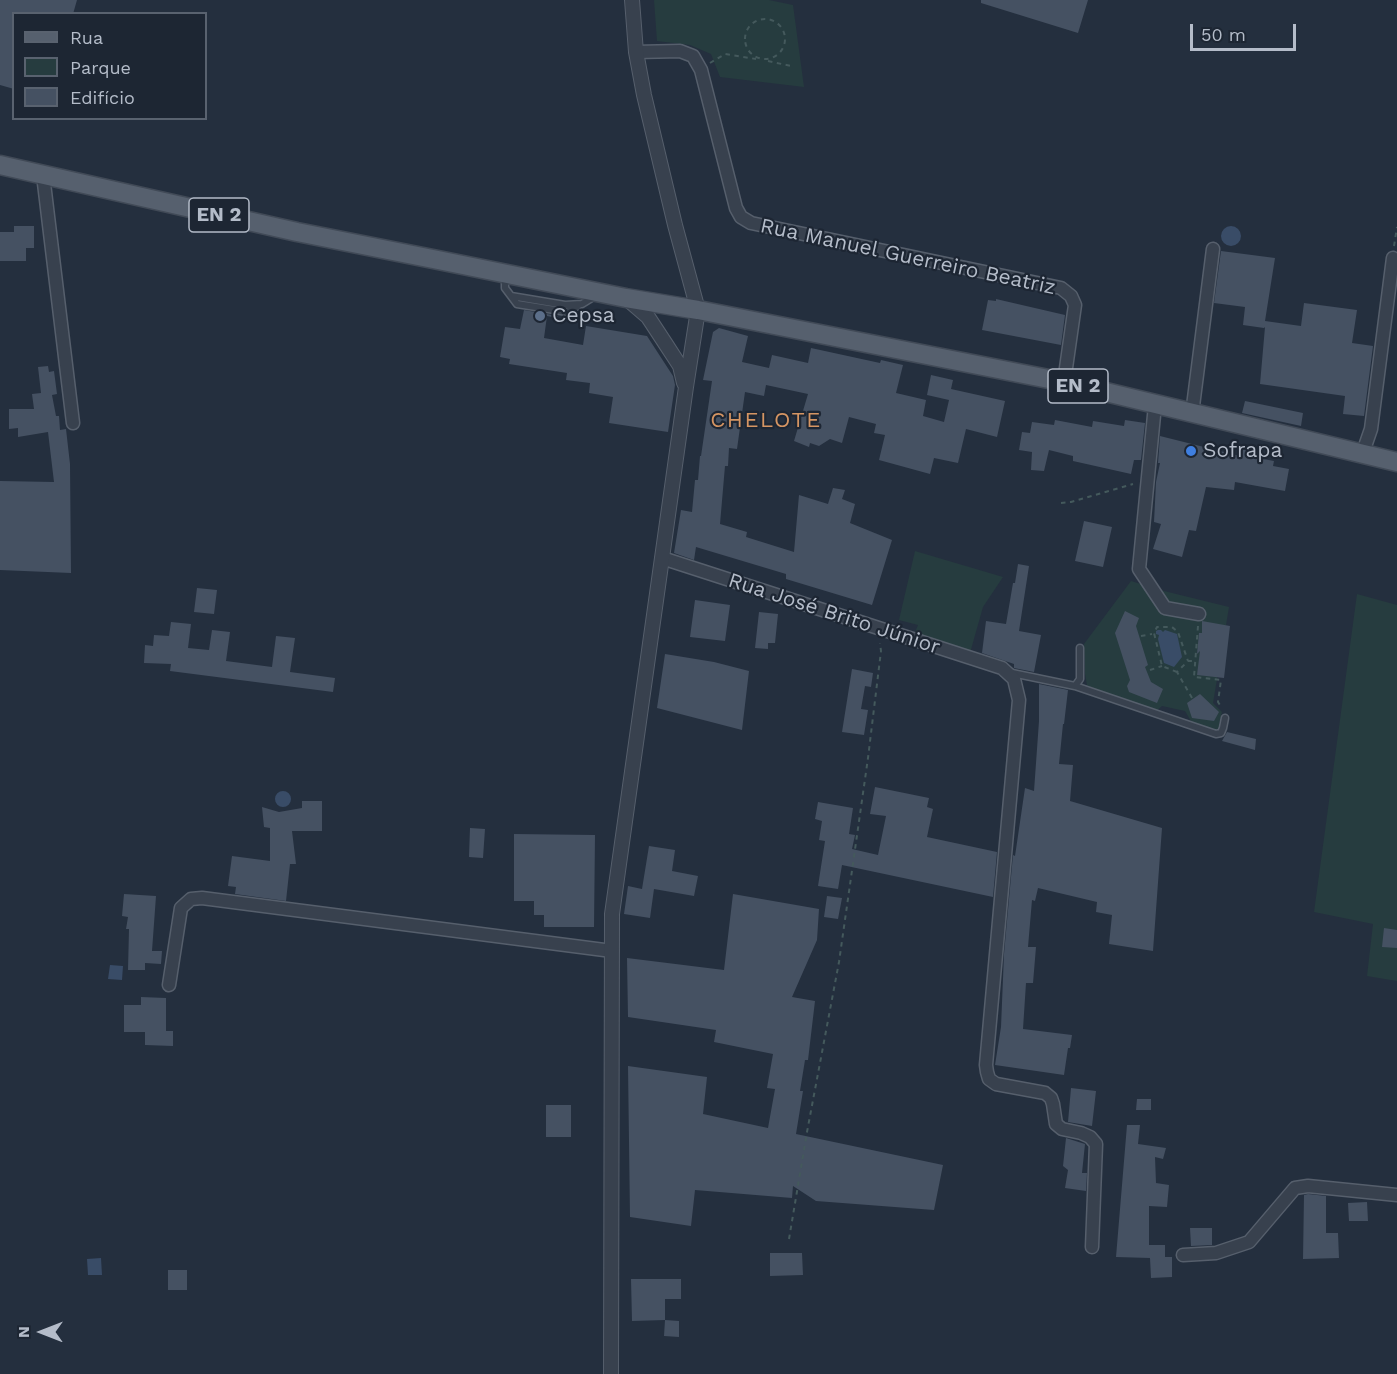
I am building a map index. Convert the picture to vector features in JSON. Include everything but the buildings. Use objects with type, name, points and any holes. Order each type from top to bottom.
[{"type":"main road","name":"EN 2","points":[[0,165],[297,232],[467,266],[506,282],[602,293],[698,310],[1064,382],[1397,462]]},
{"type":"street","points":[[611,1374],[612,914],[698,310],[646,106],[636,52],[632,0]]},
{"type":"street","points":[[636,52],[680,51],[693,56],[701,70]]},
{"type":"street","name":"Rua Manuel Guerreiro Beatriz","points":[[701,70],[736,208],[741,217],[751,223],[1061,288],[1071,296],[1075,305],[1064,382]]},
{"type":"street","points":[[43,175],[73,423]]},
{"type":"street","points":[[1192,414],[1213,249]]},
{"type":"street","points":[[1362,455],[1371,429],[1393,258]]},
{"type":"street","points":[[626,298],[648,317],[668,346],[680,366],[686,387]]},
{"type":"street","points":[[1155,405],[1138,569],[1165,608],[1199,614]]},
{"type":"street","name":"Rua José Brito Júnior","points":[[662,558],[1002,668],[1005,672]]},
{"type":"street","points":[[1005,672],[1014,679],[1019,700],[987,1072],[989,1079],[996,1084],[1045,1093],[1051,1098],[1056,1124],[1062,1129],[1090,1137],[1095,1144],[1092,1247]]},
{"type":"street","points":[[169,985],[181,908],[191,899],[202,898],[612,951]]},
{"type":"street","points":[[1183,1255],[1216,1253],[1249,1242],[1295,1188],[1308,1186],[1397,1195]]},
{"type":"lane","points":[[467,266],[493,278]]},
{"type":"lane","points":[[506,282],[511,296],[565,305],[582,304],[602,293]]},
{"type":"lane","points":[[1075,686],[1080,679],[1080,648]]},
{"type":"lane","points":[[1005,672],[1075,686],[1216,734],[1221,733],[1225,718]]},
{"type":"path","points":[[701,70],[726,54],[760,59],[767,60],[779,54],[785,42],[782,28],[771,20],[758,20],[748,28],[745,34],[746,47],[749,52],[760,59],[791,66]]},
{"type":"path","points":[[1393,258],[1397,227]]},
{"type":"path","points":[[1060,503],[1071,502],[1148,480]]},
{"type":"path","points":[[1199,614],[1194,677],[1221,680],[1218,702],[1226,712],[1225,718]]},
{"type":"path","points":[[1162,666],[1154,633],[1157,627],[1172,627],[1178,632],[1188,661]]},
{"type":"path","points":[[789,1239],[839,962],[881,651],[879,629]]},
{"type":"path","points":[[1141,636],[1154,633]]},
{"type":"path","points":[[1177,672],[1188,661],[1195,661]]},
{"type":"path","points":[[1150,670],[1162,666],[1177,672],[1192,698]]},
{"type":"green space","points":[[654,0],[769,0],[793,5],[804,87],[720,77],[711,54],[690,45],[657,41]]},
{"type":"green space","points":[[915,551],[1003,577],[983,607],[970,653],[914,635],[918,625],[899,620]]},
{"type":"green space","points":[[1131,581],[1229,607],[1213,703],[1222,712],[1218,731],[1192,723],[1185,711],[1162,706],[1154,713],[1100,695],[1087,685],[1084,644]]},
{"type":"green space","points":[[1357,594],[1397,605],[1397,981],[1367,976],[1373,924],[1314,912]]},
{"type":"water","points":[[1231,226],[1238,229],[1241,236],[1238,243],[1231,246],[1224,243],[1221,236],[1224,229]]},
{"type":"water","points":[[1158,630],[1177,634],[1182,657],[1174,667],[1164,663],[1159,635],[1156,634]]},
{"type":"water","points":[[280,791],[286,791],[291,799],[289,805],[280,807],[275,802],[275,796]]},
{"type":"water","points":[[110,965],[123,966],[122,980],[108,979]]},
{"type":"water","points":[[101,1258],[102,1275],[88,1275],[87,1259]]},
{"type":"place","name":"Cepsa","points":[[540,316]]},
{"type":"place","name":"Sofrapa","points":[[1191,451]]},
{"type":"district","name":"CHELOTE","points":[[766,421]]}]
